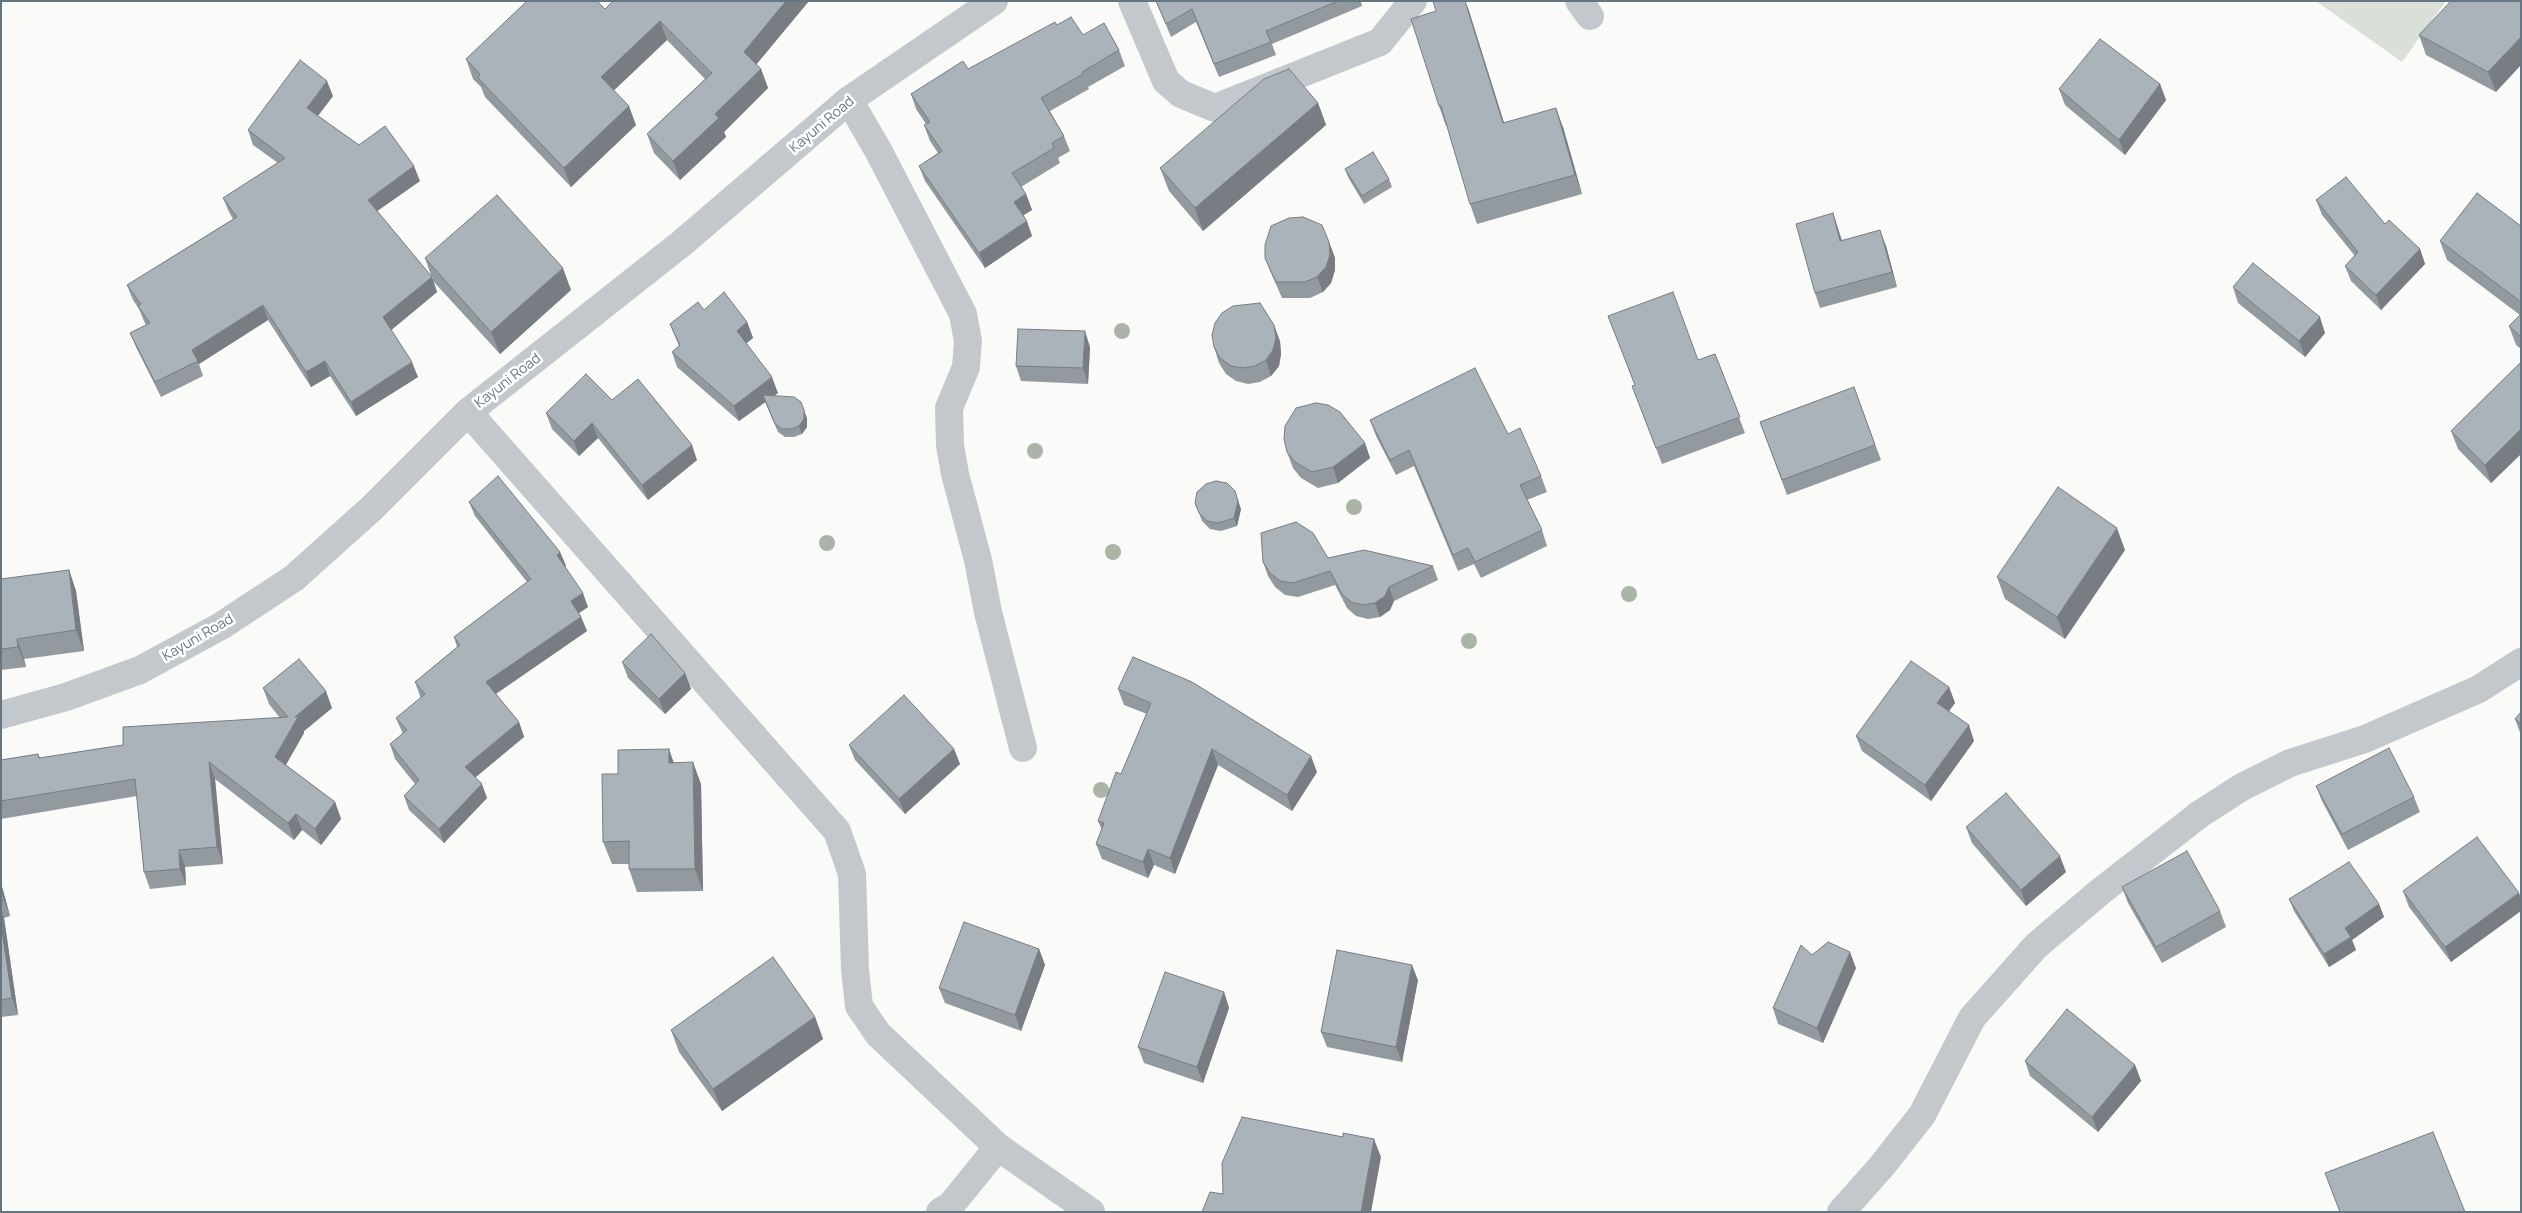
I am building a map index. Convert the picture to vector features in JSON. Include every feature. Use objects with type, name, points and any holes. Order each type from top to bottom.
[{"type":"street","name":"Kayuni Road","points":[[1,715],[66,697],[140,670],[221,626],[294,578],[372,508],[468,412],[682,244],[849,100],[994,1]]},
{"type":"street","points":[[1132,1],[1166,81],[1181,94],[1215,108],[1380,42],[1413,1]]},
{"type":"street","points":[[849,100],[879,152],[963,314],[968,341],[966,367],[949,408],[950,445],[955,474],[978,560],[988,612],[1024,748]]},
{"type":"street","points":[[468,412],[837,831],[852,874],[855,969],[859,1006],[878,1034],[998,1147],[1091,1212]]},
{"type":"street","points":[[1842,1212],[1881,1168],[1922,1115],[1972,1018],[2036,946],[2101,891],[2200,814],[2242,786],[2290,763],[2383,732],[2479,689],[2521,662]]},
{"type":"street","points":[[940,1212],[951,1205],[998,1147]]},
{"type":"shaded area","points":[[2316,1],[2446,1],[2402,62]]},
{"type":"building","points":[[527,1],[597,1],[605,9],[613,1],[786,1],[744,52],[761,69],[715,114],[719,118],[673,161],[647,134],[712,73],[660,21],[601,77],[629,106],[564,168],[478,78],[480,74],[466,59]]},
{"type":"building","points":[[1156,1],[1338,1],[1266,31],[1271,42],[1214,64],[1192,9],[1166,24]]},
{"type":"building","points":[[1433,1],[1465,1],[1503,123],[1556,108],[1575,175],[1470,204],[1441,106],[1439,106],[1411,19],[1436,11]]},
{"type":"building","points":[[2451,1],[2521,1],[2521,37],[2488,72],[2419,35]]},
{"type":"building","points":[[1071,17],[1083,35],[1104,23],[1119,50],[1082,72],[1083,74],[1041,98],[1064,136],[1052,143],[1054,148],[1012,173],[1026,194],[1014,202],[1027,221],[979,253],[919,166],[942,151],[924,125],[930,122],[911,94],[963,61],[968,69],[1055,22],[1057,25]]},
{"type":"building","points":[[2100,39],[2160,84],[2119,140],[2059,89]]},
{"type":"building","points":[[300,60],[327,81],[307,108],[359,145],[385,126],[414,166],[368,200],[432,277],[383,317],[412,362],[351,402],[325,361],[306,372],[263,305],[192,350],[198,361],[155,382],[130,333],[150,323],[138,306],[141,304],[127,285],[237,217],[223,198],[285,158],[248,130]]},
{"type":"building","points":[[1289,69],[1318,103],[1195,208],[1160,168],[1264,79]]},
{"type":"building","points":[[1373,152],[1389,179],[1362,196],[1345,169]]},
{"type":"building","points":[[2346,177],[2385,224],[2389,220],[2420,249],[2376,295],[2345,266],[2358,252],[2316,200]]},
{"type":"building","points":[[2477,193],[2521,226],[2521,302],[2440,241]]},
{"type":"building","points":[[497,195],[563,268],[491,332],[425,258]]},
{"type":"building","points":[[1833,213],[1840,241],[1880,230],[1892,272],[1815,293],[1796,224]]},
{"type":"building","points":[[1303,217],[1322,225],[1329,242],[1330,255],[1326,267],[1317,277],[1305,282],[1276,282],[1265,258],[1265,245],[1271,226],[1289,218]]},
{"type":"building","points":[[2253,263],[2320,317],[2299,341],[2233,287]]},
{"type":"building","points":[[724,292],[747,322],[737,331],[772,377],[734,406],[672,352],[680,345],[670,324],[698,302],[704,310]]},
{"type":"building","points":[[1673,292],[1698,360],[1715,354],[1740,417],[1656,448],[1632,386],[1635,385],[1608,316]]},
{"type":"building","points":[[1260,303],[1274,325],[1276,338],[1273,350],[1266,360],[1255,366],[1243,368],[1231,366],[1220,358],[1214,347],[1212,335],[1215,323],[1222,313],[1233,306]]},
{"type":"building","points":[[2521,314],[2521,337],[2509,326]]},
{"type":"building","points":[[1018,329],[1085,331],[1083,368],[1016,366]]},
{"type":"building","points":[[2521,362],[2521,429],[2485,465],[2451,431]]},
{"type":"building","points":[[1475,368],[1508,434],[1520,428],[1541,476],[1520,485],[1542,530],[1475,562],[1468,548],[1453,555],[1409,450],[1390,460],[1370,420]]},
{"type":"building","points":[[586,374],[612,400],[638,379],[692,445],[642,485],[592,423],[574,441],[546,413]]},
{"type":"building","points":[[1854,387],[1875,445],[1782,480],[1760,422]]},
{"type":"building","points":[[763,395],[794,397],[801,402],[804,410],[804,419],[799,426],[791,429],[782,429],[775,424]]},
{"type":"building","points":[[1316,403],[1328,405],[1340,412],[1365,443],[1333,467],[1312,472],[1295,462],[1287,452],[1284,439],[1285,426],[1296,408]]},
{"type":"building","points":[[498,476],[560,552],[557,555],[583,593],[571,601],[581,617],[486,682],[519,722],[465,767],[482,784],[439,829],[404,796],[419,780],[390,744],[407,730],[396,718],[425,694],[415,682],[460,645],[454,637],[531,579],[469,502]]},
{"type":"building","points":[[1216,481],[1227,483],[1235,491],[1238,501],[1234,518],[1218,523],[1207,521],[1199,513],[1195,503],[1197,492],[1206,484]]},
{"type":"building","points":[[2058,487],[2117,528],[2057,617],[1997,577]]},
{"type":"building","points":[[1296,522],[1313,533],[1328,558],[1364,550],[1433,566],[1389,587],[1385,596],[1375,603],[1363,605],[1351,602],[1342,594],[1330,571],[1293,583],[1280,581],[1270,573],[1263,562],[1261,533]]},
{"type":"building","points":[[69,570],[76,630],[17,639],[18,647],[1,649],[1,579]]},
{"type":"building","points":[[651,634],[685,673],[659,699],[622,662]]},
{"type":"building","points":[[1133,657],[1192,682],[1311,756],[1287,795],[1212,749],[1170,858],[1148,849],[1143,862],[1096,844],[1104,823],[1098,821],[1116,772],[1121,774],[1151,703],[1118,689]]},
{"type":"building","points":[[299,659],[326,691],[295,717],[298,717],[275,757],[335,802],[315,829],[296,814],[288,823],[209,762],[217,847],[179,850],[180,869],[144,872],[135,779],[1,801],[1,760],[38,754],[39,758],[123,745],[123,727],[288,717],[263,688]]},
{"type":"building","points":[[1911,661],[1949,687],[1937,703],[1969,725],[1925,785],[1856,736]]},
{"type":"building","points":[[904,695],[954,749],[899,799],[849,745]]},
{"type":"building","points":[[2521,712],[2521,724],[2515,719]]},
{"type":"building","points":[[2389,748],[2414,797],[2342,834],[2316,786]]},
{"type":"building","points":[[669,749],[669,763],[693,762],[695,869],[629,869],[629,841],[603,842],[602,774],[618,774],[618,750]]},
{"type":"building","points":[[2006,793],[2060,856],[2021,890],[1966,827]]},
{"type":"building","points":[[2477,837],[2519,893],[2445,947],[2403,891]]},
{"type":"building","points":[[2187,851],[2220,911],[2156,947],[2122,887]]},
{"type":"building","points":[[2349,862],[2379,904],[2345,928],[2351,937],[2324,954],[2289,899]]},
{"type":"building","points":[[964,922],[1039,949],[1015,1015],[939,988]]},
{"type":"building","points":[[1,924],[12,998],[1,1000]]},
{"type":"building","points":[[1828,942],[1850,952],[1817,1028],[1773,1008],[1801,945],[1812,955]]},
{"type":"building","points":[[1337,950],[1412,965],[1396,1047],[1321,1032]]},
{"type":"building","points":[[773,957],[815,1017],[713,1089],[671,1030]]},
{"type":"building","points":[[1165,972],[1224,992],[1197,1067],[1138,1047]]},
{"type":"building","points":[[2067,1009],[2135,1065],[2092,1117],[2025,1061]]},
{"type":"building","points":[[1242,1117],[1343,1137],[1343,1133],[1374,1139],[1361,1212],[1202,1212],[1210,1192],[1223,1194],[1222,1163]]},
{"type":"building","points":[[2433,1132],[2465,1212],[2340,1212],[2325,1173]]}]
